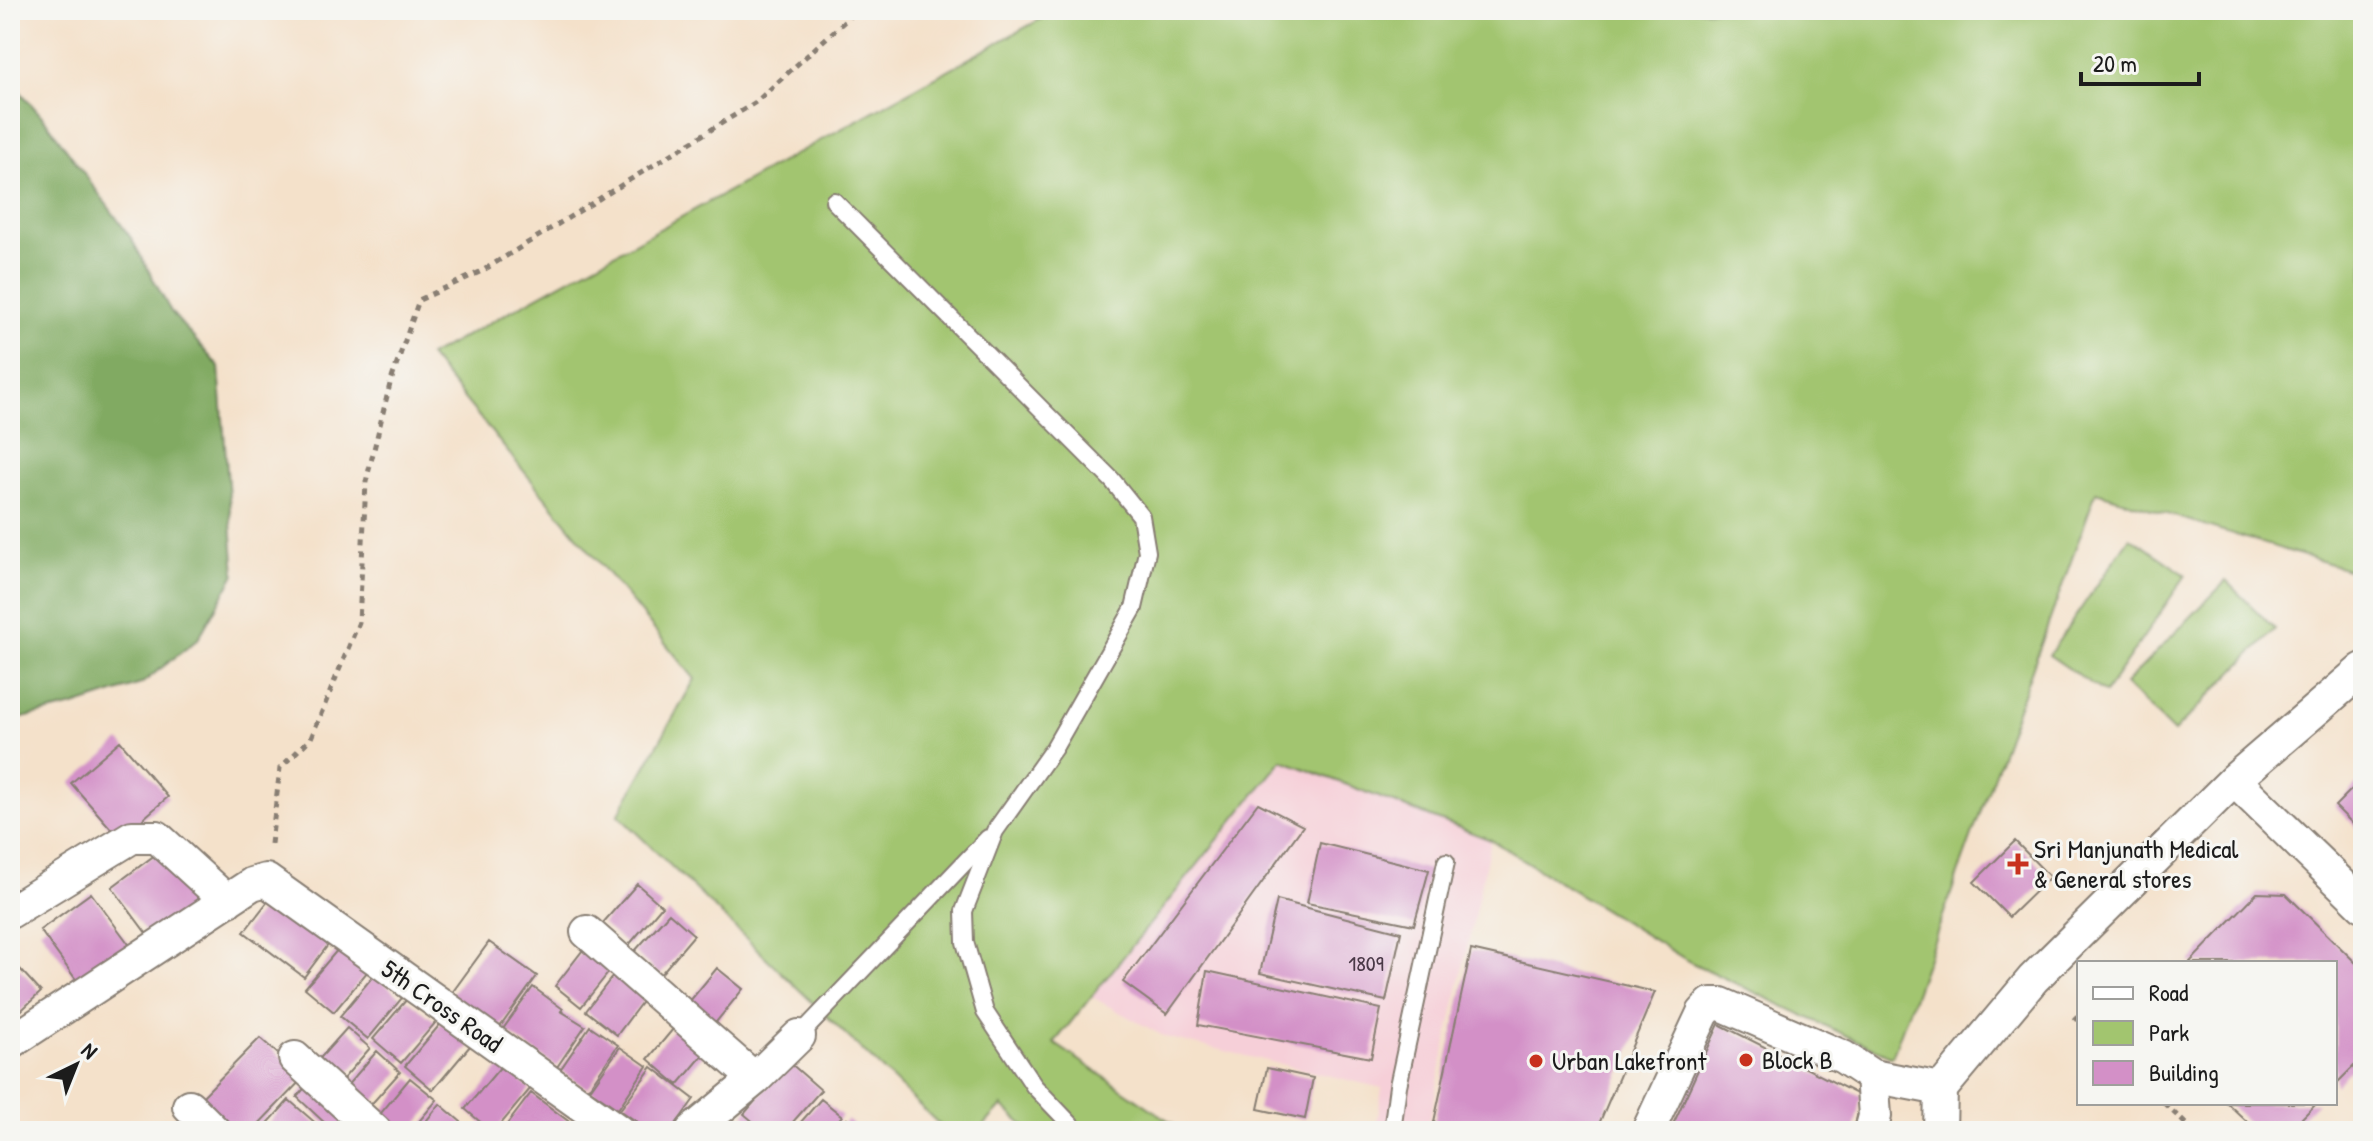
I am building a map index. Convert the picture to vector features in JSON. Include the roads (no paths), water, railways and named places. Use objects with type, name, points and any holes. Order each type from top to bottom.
[{"type":"street","points":[[1940,1131],[1941,1089],[2033,979],[2234,780],[2363,669]]},
{"type":"street","points":[[2234,780],[2363,905]]},
{"type":"street","points":[[10,912],[132,837],[157,837],[227,901],[10,1043]]},
{"type":"street","name":"5th Cross Road","points":[[227,901],[252,884],[266,880],[618,1131]]},
{"type":"street","points":[[587,932],[755,1079]]},
{"type":"street","points":[[1648,1131],[1703,1013],[1711,1004],[1721,1004],[1843,1057],[1872,1076],[1941,1089]]},
{"type":"street","points":[[692,1131],[755,1079],[799,1036]]},
{"type":"street","points":[[295,1058],[375,1131]]},
{"type":"street","points":[[1871,1131],[1875,1116],[1872,1076]]},
{"type":"street","points":[[189,1106],[214,1131]]},
{"type":"lane","points":[[799,1036],[995,831],[1054,748],[1134,608],[1147,552],[1141,516],[1112,480],[834,201]]},
{"type":"lane","points":[[995,831],[964,911],[965,942],[985,1012],[1034,1086],[1077,1131]]},
{"type":"lane","points":[[1392,1131],[1398,1086],[1446,862]]},
{"type":"place","name":"Sri Manjunath Medical & General stores","points":[[2018,864]]},
{"type":"place","name":"Block B","points":[[1746,1060]]},
{"type":"place","name":"Urban Lakefront","points":[[1536,1061]]}]
